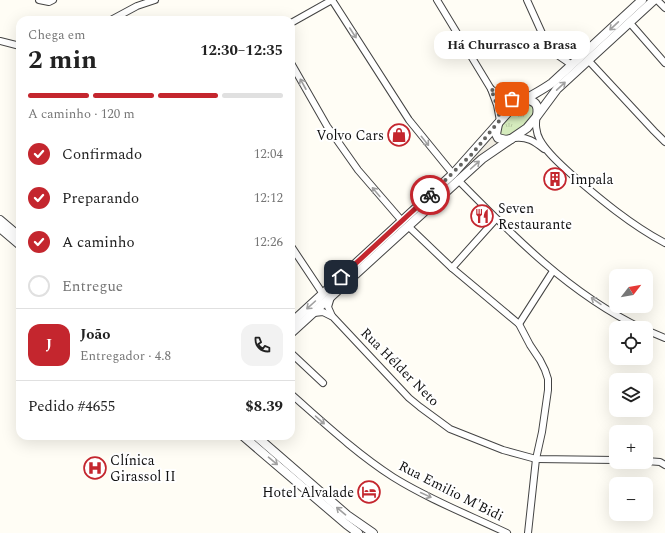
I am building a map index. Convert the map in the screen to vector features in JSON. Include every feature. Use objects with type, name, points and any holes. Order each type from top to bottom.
[{"type":"street","points":[[39,0],[49,2],[53,0]]},
{"type":"street","points":[[118,16],[130,9],[155,0]]},
{"type":"street","points":[[295,21],[332,0],[409,120],[456,177],[496,219],[553,271],[598,303],[627,321]]},
{"type":"street","points":[[437,0],[491,89],[497,105],[499,121],[496,134],[498,138],[506,140],[522,137],[532,140],[552,155],[600,200],[633,224],[665,243]]},
{"type":"street","points":[[456,177],[499,121],[521,101],[539,92],[552,83],[642,0]]},
{"type":"street","points":[[295,319],[456,177],[527,128],[557,89],[656,0],[665,8]]},
{"type":"street","points":[[530,1],[546,42],[556,54],[572,65]]},
{"type":"street","points":[[630,23],[665,62]]},
{"type":"street","points":[[0,41],[16,45]]},
{"type":"street","points":[[588,60],[665,142]]},
{"type":"street","points":[[295,70],[327,126],[358,170],[404,224],[452,268],[518,324],[540,360],[548,379],[548,390],[542,432],[536,459],[528,533]]},
{"type":"street","points":[[491,89],[504,98],[535,102],[538,108],[536,121],[537,132],[540,140],[552,155]]},
{"type":"street","points":[[452,268],[496,219]]},
{"type":"street","points":[[0,220],[16,234]]},
{"type":"street","points":[[295,329],[334,294],[404,224]]},
{"type":"street","points":[[0,228],[16,242]]},
{"type":"street","points":[[295,252],[323,294]]},
{"type":"street","points":[[518,324],[553,271]]},
{"type":"street","points":[[333,318],[328,307],[334,294]]},
{"type":"street","points":[[311,314],[323,312],[333,318]]},
{"type":"street","name":"Rua Hélder Neto","points":[[333,318],[409,398],[450,429],[503,450],[536,459],[609,460]]},
{"type":"street","points":[[653,333],[665,338]]},
{"type":"street","points":[[295,357],[323,383]]},
{"type":"street","name":"Rua Emilio M'Bidi","points":[[295,398],[359,454],[392,476],[413,489],[507,533]]},
{"type":"street","points":[[248,440],[358,533]]},
{"type":"street","points":[[261,440],[346,515],[373,533]]},
{"type":"street","points":[[653,461],[665,464]]},
{"type":"street","points":[[346,524],[348,533]]},
{"type":"green space","points":[[526,101],[537,108],[524,129],[501,139],[498,129],[501,122]]},
{"type":"shaded area","points":[[492,134],[494,141],[500,143],[295,326],[295,321]]},
{"type":"way so far","points":[[430,195],[472,154],[500,120],[497,105],[491,89],[504,98],[512,99]]},
{"type":"place","name":"Há Churrasco a Brasa","points":[[512,99]]},
{"type":"place","name":"Volvo Cars","points":[[399,135]]},
{"type":"place","name":"Impala","points":[[555,179]]},
{"type":"place","name":"Seven Restaurante","points":[[482,216]]},
{"type":"place","name":"Clínica Girassol II","points":[[95,468]]},
{"type":"place","name":"Hotel Alvalade","points":[[369,492]]},
{"type":"route","points":[[341,277],[430,195]]}]
